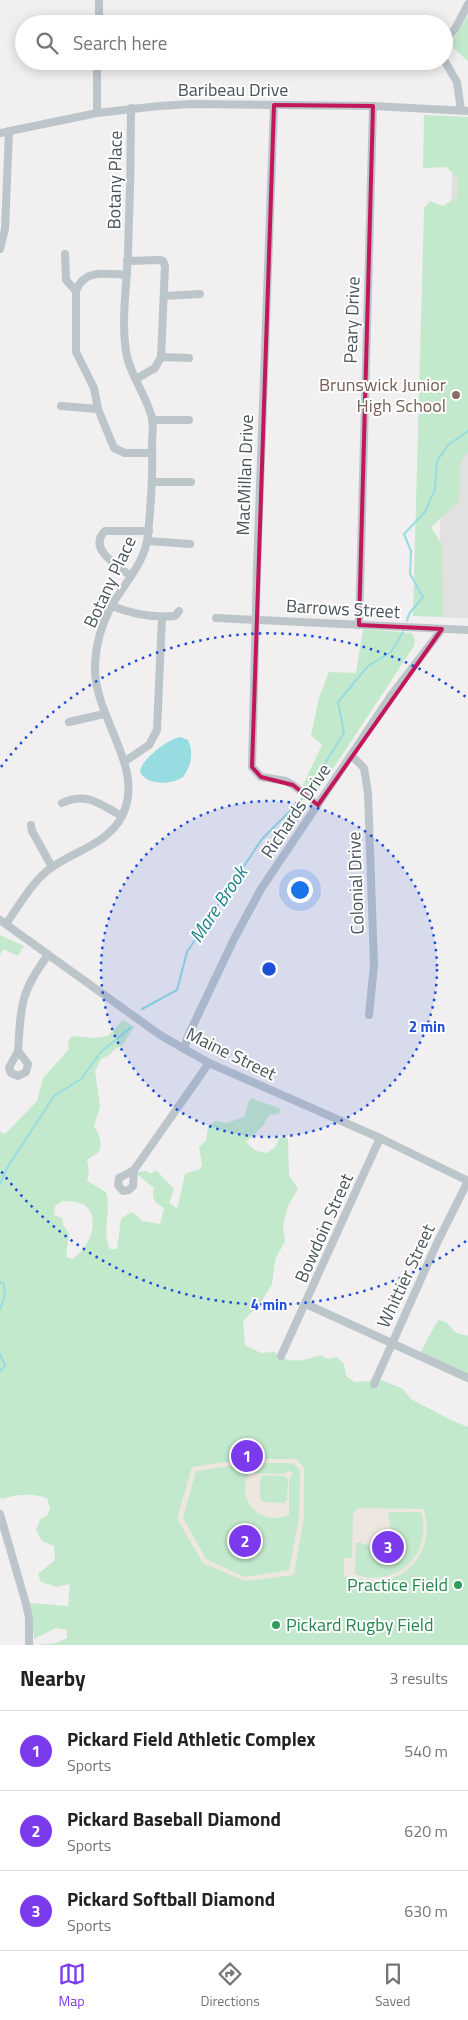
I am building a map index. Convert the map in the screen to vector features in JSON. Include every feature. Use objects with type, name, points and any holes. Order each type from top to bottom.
[{"type":"street","points":[[98,15],[99,0]]},
{"type":"street","points":[[453,31],[468,4]]},
{"type":"street","points":[[96,114],[97,70]]},
{"type":"street","points":[[450,70],[457,82],[465,110]]},
{"type":"street","name":"Baribeau Drive","points":[[0,133],[131,108],[192,104],[373,106],[465,110]]},
{"type":"street","name":"MacMillan Drive","points":[[274,105],[252,767],[261,777],[286,781],[293,785],[318,805]]},
{"type":"street","name":"Peary Drive","points":[[358,625],[373,106]]},
{"type":"street","name":"Botany Place","points":[[3,922],[39,878],[52,867],[107,835],[122,816],[128,795],[128,778],[124,762],[104,714],[97,688],[96,656],[103,625],[112,606],[131,576],[148,541],[149,531],[152,482],[152,420],[146,400],[136,380],[126,352],[124,328],[128,261],[131,108]]},
{"type":"street","points":[[0,249],[5,229],[9,130]]},
{"type":"street","points":[[65,254],[66,280],[76,290]]},
{"type":"street","points":[[128,261],[163,261],[164,296],[161,358],[155,368],[136,380]]},
{"type":"street","points":[[127,275],[93,274],[83,278],[76,290],[76,352],[94,388],[98,409],[114,448],[125,453],[152,453]]},
{"type":"street","points":[[164,296],[200,294]]},
{"type":"street","points":[[161,358],[189,358]]},
{"type":"street","points":[[61,406],[98,409]]},
{"type":"street","points":[[152,420],[189,420]]},
{"type":"street","points":[[152,482],[192,482]]},
{"type":"street","points":[[131,576],[104,554],[99,547],[98,540],[105,531],[149,531]]},
{"type":"street","points":[[148,541],[190,544]]},
{"type":"street","points":[[112,606],[145,616],[175,616],[179,611]]},
{"type":"street","points":[[124,762],[150,745],[158,730],[162,617]]},
{"type":"street","name":"Barrows Street","points":[[216,618],[468,630]]},
{"type":"street","name":"Richards Drive","points":[[184,1049],[188,1036],[251,906],[412,667],[442,629]]},
{"type":"street","points":[[69,722],[104,714]]},
{"type":"street","name":"Colonial Drive","points":[[351,756],[364,768],[368,793],[374,965],[370,1015]]},
{"type":"street","points":[[62,802],[74,798],[87,798],[122,816]]},
{"type":"street","points":[[31,825],[32,831],[52,867]]},
{"type":"street","name":"Maine Street","points":[[3,922],[160,1035],[209,1063],[380,1138],[468,1181]]},
{"type":"street","points":[[18,1051],[23,998],[30,980],[48,955]]},
{"type":"street","points":[[134,1170],[209,1063]]},
{"type":"street","name":"Bowdoin Street","points":[[281,1356],[380,1138]]},
{"type":"street","name":"Whittier Street","points":[[374,1384],[437,1243],[468,1181]]},
{"type":"street","points":[[306,1304],[468,1378]]},
{"type":"street","points":[[1,1518],[29,1618],[28,1645]]},
{"type":"highlighted area","points":[[274,105],[373,106],[359,625],[442,629],[318,805],[293,785],[261,777],[252,767]]},
{"type":"shaded area","name":"Brunswick Junior High School","points":[[452,173],[468,174],[468,618],[437,617]]},
{"type":"green space","points":[[468,15],[468,61],[453,48],[453,40]]},
{"type":"green space","points":[[424,115],[468,117],[468,452],[461,460],[459,501],[431,527],[442,545],[443,617],[413,616],[424,208],[430,201],[443,206],[457,197],[458,178],[446,167],[423,168]]},
{"type":"green space","points":[[363,629],[412,633],[415,640],[414,646],[317,793],[303,785],[322,745],[311,735],[319,698],[329,672],[356,673]]},
{"type":"green space","points":[[0,935],[24,946],[18,956],[3,949],[0,955]]},
{"type":"green space","points":[[123,1020],[134,1027],[122,1046],[101,1059],[95,1071],[100,1107],[94,1126],[99,1136],[100,1145],[99,1152],[87,1160],[89,1171],[87,1181],[106,1192],[108,1206],[106,1235],[110,1249],[117,1249],[121,1219],[131,1212],[138,1216],[141,1221],[160,1224],[164,1208],[154,1200],[154,1188],[138,1175],[138,1172],[146,1171],[151,1174],[156,1170],[174,1189],[169,1203],[176,1208],[185,1174],[200,1169],[202,1165],[199,1147],[206,1141],[208,1126],[215,1121],[227,1123],[244,1117],[249,1101],[252,1098],[277,1107],[280,1109],[279,1114],[269,1115],[263,1126],[246,1142],[256,1151],[267,1153],[275,1147],[280,1137],[288,1139],[289,1175],[298,1189],[288,1206],[283,1226],[285,1241],[275,1260],[272,1284],[260,1304],[243,1321],[245,1345],[261,1353],[274,1352],[286,1359],[297,1361],[320,1355],[328,1359],[337,1357],[344,1364],[346,1376],[355,1382],[381,1380],[389,1383],[403,1389],[411,1399],[468,1427],[468,1645],[38,1645],[56,1643],[67,1638],[67,1630],[56,1628],[34,1639],[30,1603],[68,1606],[70,1584],[57,1587],[41,1582],[38,1574],[55,1560],[54,1546],[42,1541],[36,1530],[40,1519],[47,1516],[50,1508],[47,1498],[24,1495],[1,1499],[0,1496],[0,1132],[5,1134],[37,1101],[43,1078],[69,1049],[68,1042],[72,1036],[94,1038],[108,1036]],"holes":[[[62,1201],[80,1203],[86,1206],[93,1222],[87,1244],[72,1259],[66,1257],[69,1233],[63,1225],[62,1218],[54,1215],[55,1206]]]},
{"type":"green space","points":[[438,1320],[446,1322],[456,1333],[468,1336],[468,1379],[420,1353]]},
{"type":"sand","points":[[249,1459],[296,1459],[304,1468],[304,1518],[294,1575],[245,1581],[203,1563],[177,1519],[192,1467]],"holes":[[[250,1463],[293,1463],[300,1470],[299,1518],[289,1570],[245,1577],[206,1559],[183,1518],[196,1471]]]},
{"type":"sand","points":[[288,1470],[293,1474],[289,1479],[289,1515],[279,1518],[269,1517],[253,1509],[245,1493],[245,1483],[249,1473],[284,1474]],"holes":[[[263,1475],[284,1476],[288,1479],[287,1499],[284,1503],[263,1502],[260,1499],[260,1479]]]},
{"type":"sand","points":[[358,1508],[423,1509],[426,1521],[424,1545],[412,1566],[392,1578],[379,1581],[344,1576],[344,1558],[352,1558],[353,1513]],"holes":[[[388,1512],[421,1512],[424,1527],[422,1541],[416,1554],[408,1564],[397,1572],[384,1577],[370,1578],[355,1574],[356,1543],[373,1547],[385,1543],[391,1532]]]},
{"type":"water","points":[[180,737],[188,740],[191,750],[190,764],[183,777],[172,782],[159,783],[143,776],[140,771],[150,755],[169,741]]},
{"type":"waterway","name":"Mare Brook","points":[[407,621],[409,614],[423,597],[410,574],[411,551],[404,534],[425,512],[435,489],[437,461],[448,445],[468,431]]},
{"type":"waterway","name":"Mare Brook","points":[[309,789],[344,733],[338,702],[368,666],[391,652],[403,632]]},
{"type":"waterway","name":"Mare Brook","points":[[142,1009],[177,990],[187,952],[262,839],[303,798]]},
{"type":"waterway","name":"Mare Brook","points":[[0,1184],[7,1168],[54,1096],[81,1079],[101,1052],[130,1028]]},
{"type":"waterway","name":"Mare Brook","points":[[0,1282],[4,1284],[5,1296],[0,1309]]},
{"type":"waterway","name":"Mare Brook","points":[[0,1354],[5,1366],[0,1371]]},
{"type":"place","name":"Brunswick Junior High School","points":[[456,395]]},
{"type":"place","name":"Pickard Field Athletic Complex","points":[[247,1456]]},
{"type":"place","name":"Pickard Baseball Diamond","points":[[245,1541]]},
{"type":"place","name":"Pickard Softball Diamond","points":[[388,1547]]},
{"type":"place","name":"Practice Field","points":[[458,1585]]},
{"type":"place","name":"Pickard Rugby Field","points":[[276,1625]]}]
